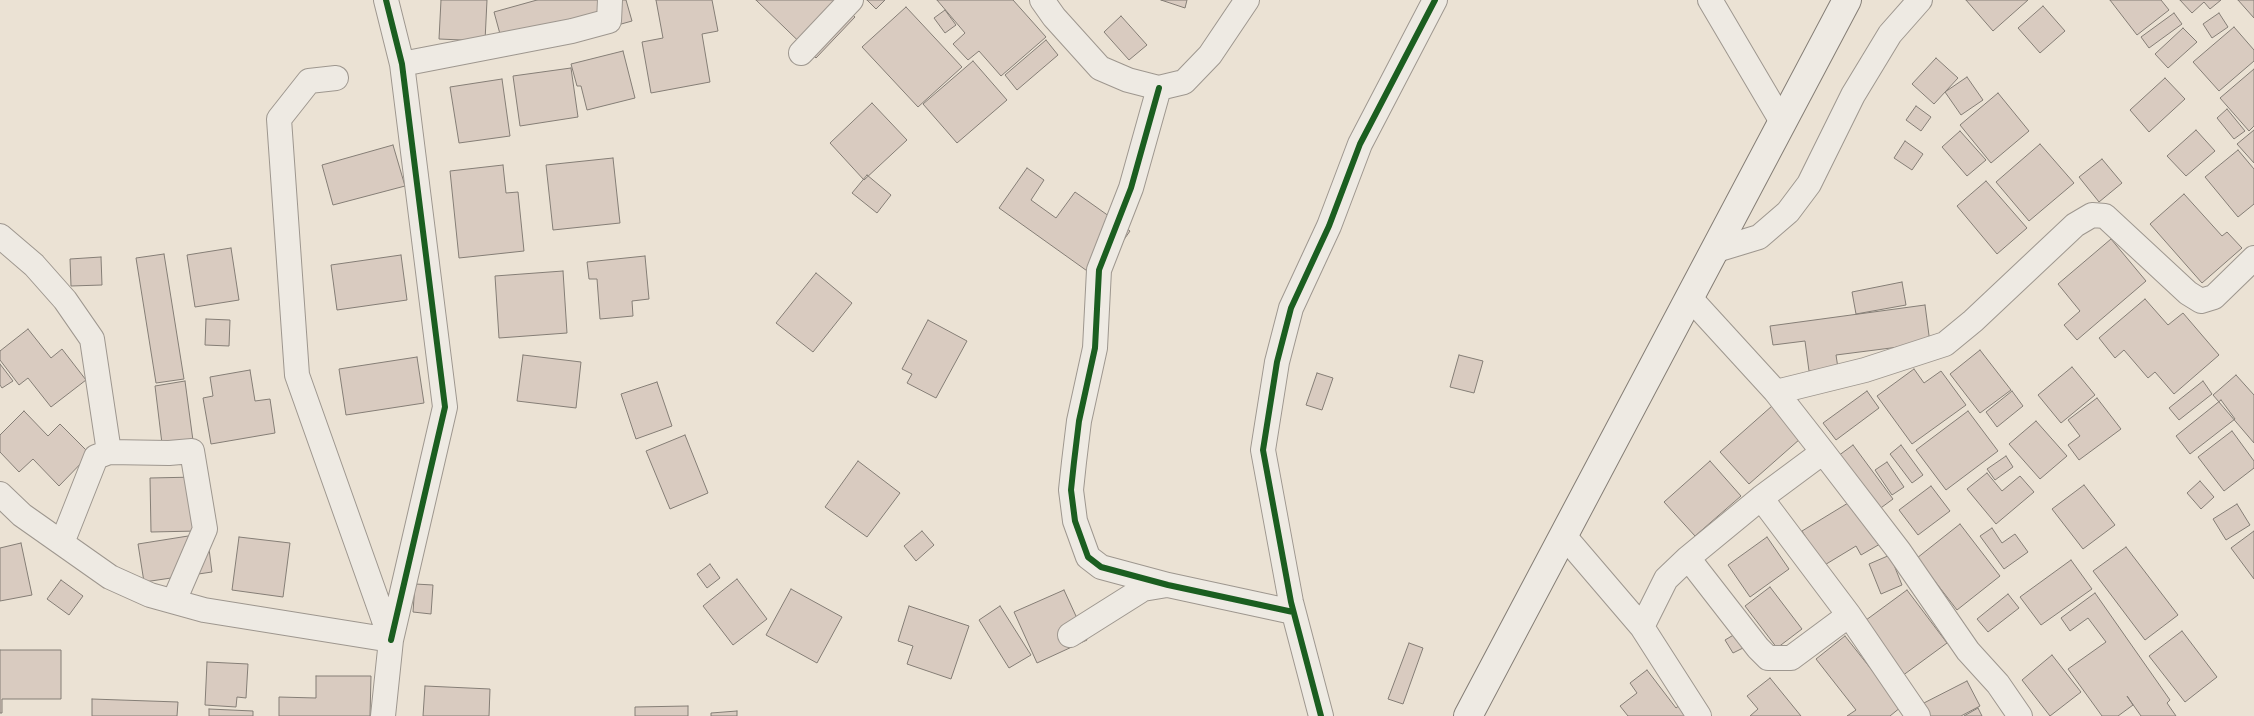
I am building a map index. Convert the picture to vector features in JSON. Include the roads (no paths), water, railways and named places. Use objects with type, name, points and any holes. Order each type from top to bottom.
[{"type":"main road","points":[[1468,716],[1847,0]]},
{"type":"street","points":[[383,716],[391,640],[445,407],[402,64],[386,0]]},
{"type":"street","points":[[402,64],[572,31],[609,21],[610,0]]},
{"type":"street","points":[[801,53],[851,0]]},
{"type":"street","points":[[1042,0],[1054,17],[1100,68],[1128,80],[1159,88],[1184,82],[1210,55],[1247,0]]},
{"type":"street","points":[[1320,716],[1293,612],[1264,450],[1277,362],[1291,308],[1329,226],[1360,144],[1435,0]]},
{"type":"street","points":[[1713,251],[1759,237],[1788,212],[1809,184],[1853,95],[1890,34],[1920,0]]},
{"type":"street","points":[[1711,1],[1782,122]]},
{"type":"street","points":[[336,78],[309,81],[279,119],[296,375],[391,640]]},
{"type":"street","points":[[1159,88],[1131,188],[1099,270],[1094,348],[1079,421],[1071,490],[1075,521],[1088,557],[1101,567],[1168,585],[1293,612]]},
{"type":"street","points":[[1776,392],[1865,370],[1945,344],[1973,321],[2074,225],[2092,215],[2108,214],[2188,293],[2201,301],[2214,297],[2254,258]]},
{"type":"street","points":[[0,236],[34,265],[65,300],[92,339],[109,452]]},
{"type":"street","points":[[1690,298],[1776,392],[1900,551],[1968,651],[1998,684],[2020,716]]},
{"type":"street","points":[[62,543],[96,457],[109,452],[168,453],[192,451],[205,529],[174,601]]},
{"type":"street","points":[[1642,627],[1666,579],[1688,558],[1761,498],[1823,452]]},
{"type":"street","points":[[0,494],[22,515],[110,577],[150,595],[204,610],[391,640]]},
{"type":"street","points":[[1761,498],[1849,616],[1918,716]]},
{"type":"street","points":[[1564,537],[1642,627],[1699,716]]},
{"type":"street","points":[[1688,558],[1758,648],[1768,658],[1791,658],[1849,616]]},
{"type":"street","points":[[1070,635],[1143,589],[1168,585]]}]
